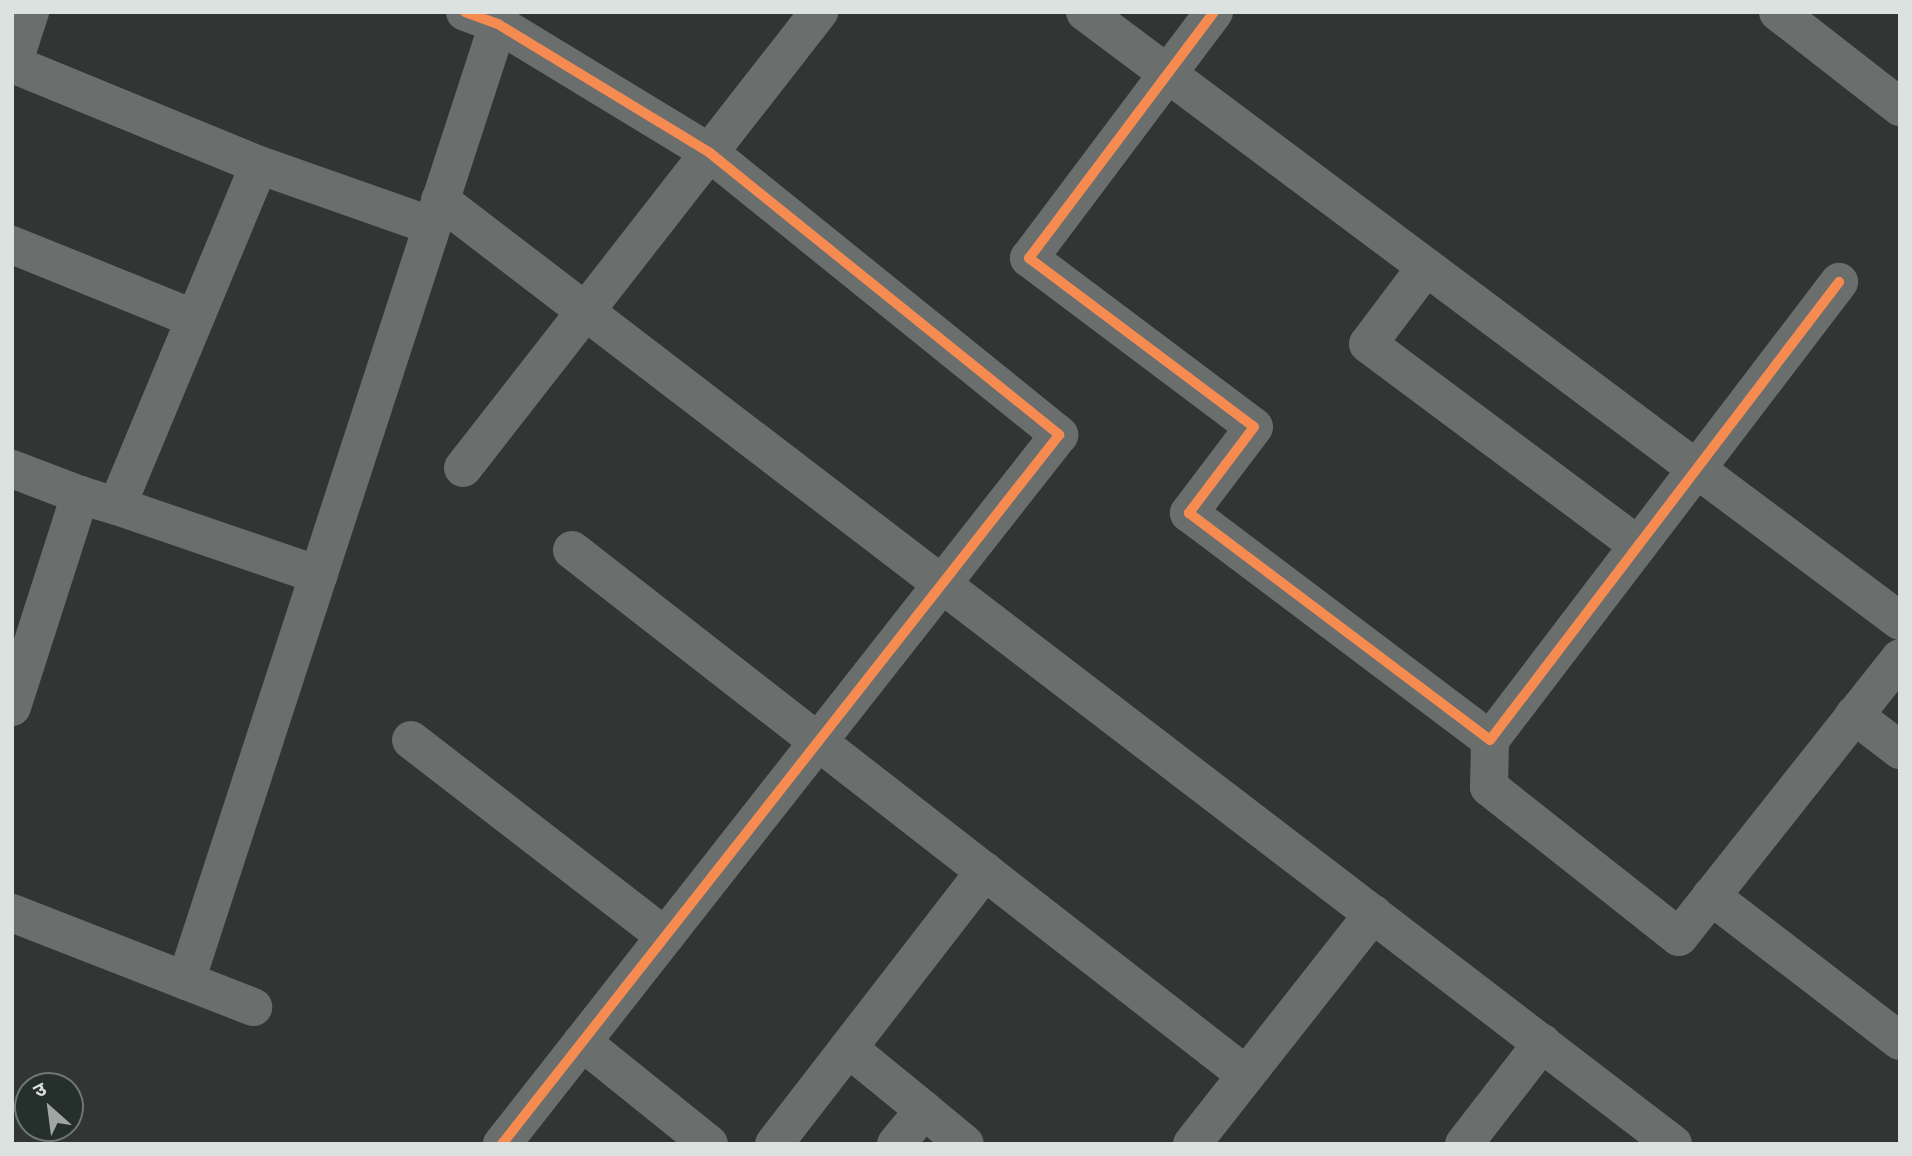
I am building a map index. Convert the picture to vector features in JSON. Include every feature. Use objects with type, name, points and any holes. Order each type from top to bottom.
[{"type":"street","points":[[30,12],[13,65],[259,164],[436,213],[586,312],[1673,1144]]},
{"type":"street","points":[[463,468],[819,12]]},
{"type":"street","points":[[1085,12],[1900,621]]},
{"type":"street","points":[[1214,12],[1029,258],[1254,427],[1189,513],[1490,740]]},
{"type":"street","points":[[1778,12],[1900,107]]},
{"type":"street","points":[[186,981],[436,213],[481,18],[710,153],[1059,435],[502,1144]]},
{"type":"street","points":[[117,506],[259,164]]},
{"type":"street","points":[[12,245],[195,319]]},
{"type":"street","points":[[1426,267],[1368,344],[1638,545]]},
{"type":"street","points":[[1839,282],[1490,740],[1489,788],[1679,937],[1900,658]]},
{"type":"street","points":[[12,469],[80,495],[318,575]]},
{"type":"street","points":[[12,706],[80,495]]},
{"type":"street","points":[[572,550],[1246,1075]]},
{"type":"street","points":[[1854,715],[1900,750]]},
{"type":"street","points":[[411,740],[665,936]]},
{"type":"street","points":[[774,1144],[985,872]]},
{"type":"street","points":[[1711,896],[1900,1041]]},
{"type":"street","points":[[12,913],[253,1007]]},
{"type":"street","points":[[1192,1144],[1373,914]]},
{"type":"street","points":[[582,1042],[709,1144]]},
{"type":"street","points":[[1464,1144],[1542,1043]]},
{"type":"street","points":[[848,1048],[965,1144]]},
{"type":"street","points":[[896,1144],[924,1110]]},
{"type":"cycle path","points":[[465,12],[498,24],[710,153],[1059,435],[502,1144]]},
{"type":"cycle path","points":[[1214,12],[1029,258],[1254,427],[1189,513],[1490,740],[1839,282]]}]
